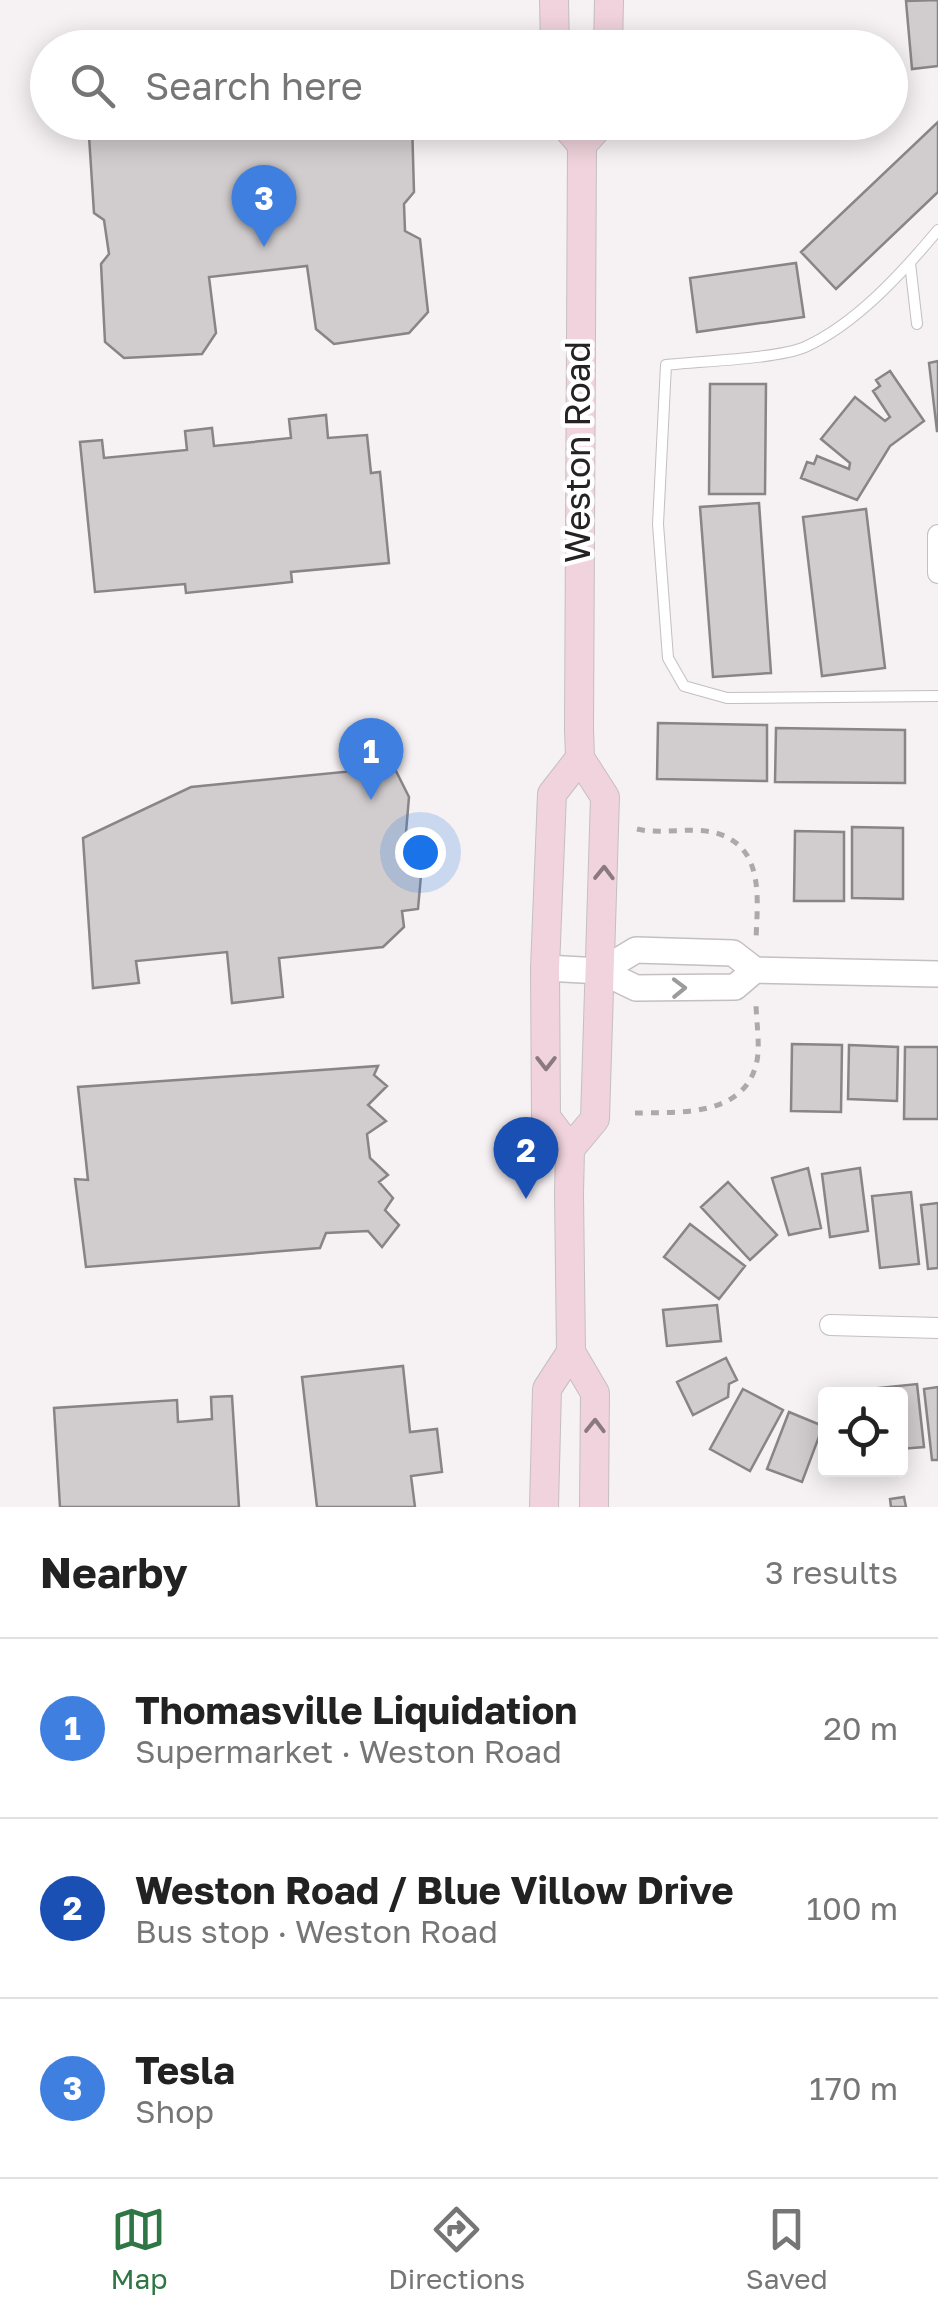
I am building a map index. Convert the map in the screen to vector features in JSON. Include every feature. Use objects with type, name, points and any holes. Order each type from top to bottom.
[{"type":"main road","points":[[554,0],[555,30]]},
{"type":"main road","points":[[608,30],[609,0]]},
{"type":"main road","points":[[578,140],[582,145],[587,140]]},
{"type":"main road","name":"Weston Road","points":[[580,758],[582,145]]},
{"type":"main road","points":[[570,1148],[595,1119],[601,971],[605,796],[580,758],[552,794],[545,968],[546,1117],[570,1148],[571,1352],[596,1393],[594,1507]]},
{"type":"main road","points":[[544,1507],[547,1389],[571,1352]]},
{"type":"street","points":[[938,534],[938,573]]},
{"type":"street","points":[[601,971],[636,950],[733,953],[755,970],[938,974]]},
{"type":"street","points":[[545,968],[601,971],[636,988],[735,987],[755,970]]},
{"type":"street","points":[[830,1325],[938,1328]]},
{"type":"lane","points":[[938,230],[910,264],[850,317],[803,348],[666,365],[658,524],[668,658],[684,686],[728,698],[938,696]]},
{"type":"lane","points":[[910,264],[917,324]]},
{"type":"building","points":[[938,0],[938,66],[912,69],[906,1]]},
{"type":"building","points":[[938,122],[938,192],[836,289],[801,252]]},
{"type":"building","points":[[89,140],[413,140],[414,192],[404,204],[405,231],[420,239],[428,312],[409,333],[334,344],[316,329],[307,266],[209,277],[216,333],[202,354],[124,358],[105,342],[101,264],[109,254],[104,220],[94,213]]},
{"type":"building","points":[[796,263],[804,317],[697,332],[690,278]]},
{"type":"building","points":[[938,361],[938,431],[937,431],[929,363]]},
{"type":"building","points":[[890,371],[924,421],[890,446],[857,500],[801,478],[807,462],[814,464],[817,456],[849,469],[850,463],[821,439],[855,397],[885,421],[890,417],[873,391],[880,386],[876,380]]},
{"type":"building","points":[[710,384],[766,384],[765,494],[709,494]]},
{"type":"building","points":[[326,415],[328,438],[367,435],[371,473],[380,472],[389,563],[291,572],[292,582],[186,593],[185,584],[95,592],[80,442],[102,440],[104,458],[187,450],[185,431],[212,428],[214,446],[291,438],[289,419]]},
{"type":"building","points":[[759,503],[771,673],[713,677],[700,507]]},
{"type":"building","points":[[866,509],[885,668],[822,676],[803,517]]},
{"type":"building","points":[[658,723],[767,725],[767,781],[657,779]]},
{"type":"building","points":[[776,728],[905,730],[905,783],[775,782]]},
{"type":"building","points":[[394,767],[409,797],[403,868],[422,864],[418,909],[402,911],[404,927],[383,947],[279,958],[283,997],[232,1003],[227,952],[136,961],[139,983],[93,988],[83,838],[191,787]]},
{"type":"building","points":[[852,827],[903,828],[903,899],[852,898]]},
{"type":"building","points":[[795,831],[844,832],[844,901],[794,901]]},
{"type":"building","points":[[792,1044],[842,1045],[841,1112],[791,1111]]},
{"type":"building","points":[[849,1045],[898,1047],[897,1101],[848,1099]]},
{"type":"building","points":[[905,1047],[938,1047],[938,1119],[904,1119]]},
{"type":"building","points":[[378,1066],[374,1075],[387,1086],[368,1105],[386,1121],[367,1134],[370,1158],[388,1175],[379,1182],[393,1198],[385,1210],[399,1225],[382,1247],[368,1231],[326,1233],[320,1248],[86,1267],[75,1179],[88,1180],[78,1087]]},
{"type":"building","points":[[808,1168],[821,1228],[789,1235],[772,1178]]},
{"type":"building","points":[[860,1168],[868,1231],[830,1237],[822,1174]]},
{"type":"building","points":[[728,1182],[777,1235],[750,1260],[701,1207]]},
{"type":"building","points":[[911,1192],[919,1264],[880,1268],[872,1196]]},
{"type":"building","points":[[938,1203],[938,1268],[928,1269],[921,1205]]},
{"type":"building","points":[[690,1224],[745,1266],[719,1299],[664,1257]]},
{"type":"building","points":[[717,1305],[721,1341],[667,1346],[663,1310]]},
{"type":"building","points":[[726,1358],[737,1380],[729,1384],[728,1397],[693,1415],[677,1382]]},
{"type":"building","points":[[403,1366],[410,1432],[437,1429],[442,1472],[411,1476],[415,1507],[317,1507],[302,1377]]},
{"type":"building","points":[[917,1384],[924,1447],[908,1448],[908,1387],[888,1387]]},
{"type":"building","points":[[938,1387],[938,1460],[932,1460],[924,1389]]},
{"type":"building","points":[[743,1389],[783,1410],[750,1471],[710,1449]]},
{"type":"building","points":[[232,1396],[239,1507],[60,1507],[54,1408],[177,1400],[178,1422],[212,1419],[211,1397]]},
{"type":"building","points":[[789,1412],[818,1424],[818,1439],[802,1482],[767,1469]]},
{"type":"building","points":[[904,1497],[906,1507],[891,1507],[890,1499]]},
{"type":"place","name":"Tesla","points":[[264,247]]},
{"type":"place","name":"Thomasville Liquidation","points":[[371,800]]},
{"type":"place","name":"Weston Road / Blue Villow Drive","points":[[526,1199]]}]
